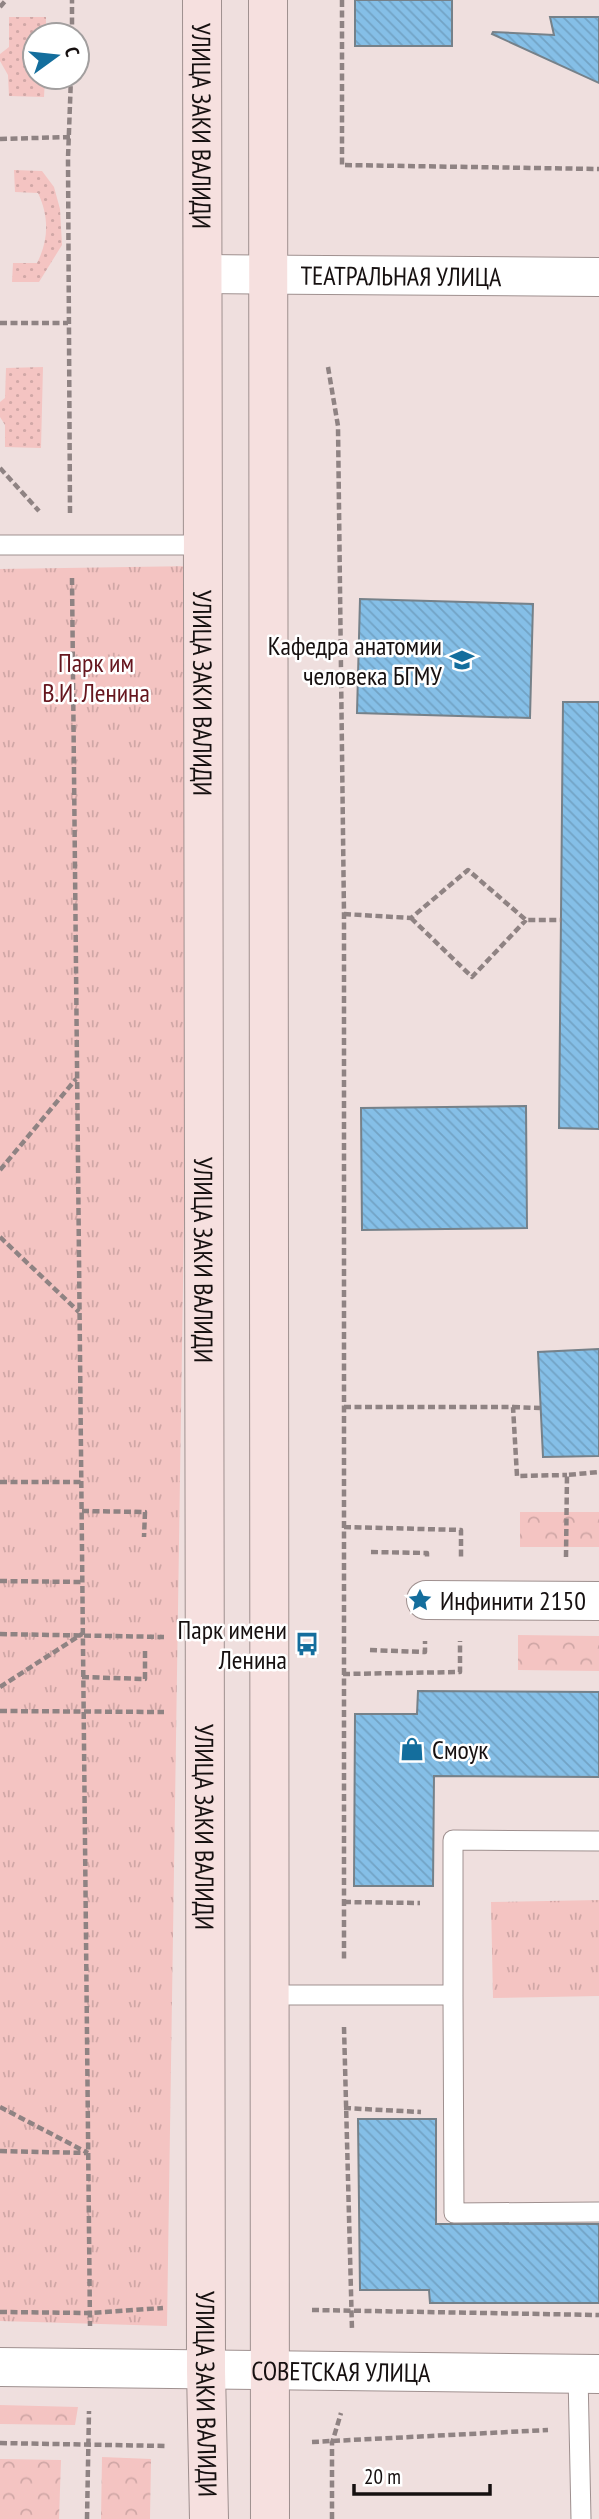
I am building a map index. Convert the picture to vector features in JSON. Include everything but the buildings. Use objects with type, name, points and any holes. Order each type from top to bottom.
[{"type":"main road","name":"УЛИЦА ЗАКИ ВАЛИДИ","points":[[202,0],[206,2370],[209,2519]]},
{"type":"main road","points":[[268,0],[270,2519]]},
{"type":"street","name":"ТЕАТРАЛЬНАЯ УЛИЦА","points":[[203,274],[599,278]]},
{"type":"street","points":[[443,1600],[583,1601]]},
{"type":"street","name":"СОВЕТСКАЯ УЛИЦА","points":[[0,2367],[588,2374]]},
{"type":"lane","points":[[0,545],[203,545]]},
{"type":"lane","points":[[599,1841],[453,1840],[452,1904],[454,2213],[599,2212]]},
{"type":"lane","points":[[269,1995],[453,1995]]},
{"type":"lane","points":[[581,2519],[579,2429],[588,2374]]},
{"type":"path","points":[[0,7],[6,0]]},
{"type":"path","points":[[72,0],[72,21]]},
{"type":"path","points":[[342,0],[342,165],[599,169]]},
{"type":"path","points":[[71,91],[68,158],[68,323],[91,2368],[87,2519]]},
{"type":"path","points":[[0,139],[71,137]]},
{"type":"path","points":[[0,323],[68,323]]},
{"type":"path","points":[[328,367],[338,426],[344,914],[343,1674],[460,1672],[443,1600],[461,1530],[344,1527]]},
{"type":"path","points":[[0,468],[31,502]]},
{"type":"path","points":[[411,918],[468,870],[526,920],[561,920]]},
{"type":"path","points":[[344,914],[411,918],[472,977],[526,920]]},
{"type":"path","points":[[0,1170],[77,1079]]},
{"type":"path","points":[[0,1237],[79,1312]]},
{"type":"path","points":[[344,1407],[540,1408]]},
{"type":"path","points":[[513,1407],[517,1476],[599,1472]]},
{"type":"path","points":[[567,1475],[583,1601]]},
{"type":"path","points":[[0,1482],[81,1482]]},
{"type":"path","points":[[82,1511],[145,1512],[144,1537]]},
{"type":"path","points":[[371,1552],[428,1553]]},
{"type":"path","points":[[0,1581],[82,1582]]},
{"type":"path","points":[[0,1634],[175,1638]]},
{"type":"path","points":[[0,1687],[83,1634]]},
{"type":"path","points":[[82,1677],[145,1679],[145,1649]]},
{"type":"path","points":[[370,1650],[425,1651]]},
{"type":"path","points":[[0,1711],[175,1713]]},
{"type":"path","points":[[344,1902],[452,1904]]},
{"type":"path","points":[[0,2107],[88,2153]]},
{"type":"path","points":[[344,2108],[453,2114]]},
{"type":"path","points":[[0,2151],[88,2153]]},
{"type":"path","points":[[0,2312],[90,2313],[172,2308]]},
{"type":"path","points":[[350,2311],[599,2315]]},
{"type":"path","points":[[332,2519],[331,2443],[579,2429]]},
{"type":"path","points":[[0,2443],[208,2445]]},
{"type":"green space","points":[[9,17],[46,17],[46,21],[21,21],[21,91],[44,91],[44,97],[9,96],[8,75],[0,61],[0,54],[9,47]]},
{"type":"green space","points":[[14,170],[42,171],[54,187],[60,209],[62,245],[39,282],[12,282],[13,263],[37,263],[44,246],[46,228],[38,193],[15,192]]},
{"type":"green space","points":[[43,367],[41,448],[5,447],[5,425],[0,417],[0,402],[5,398],[6,368]]},
{"type":"green space","name":"Парк им В.И. Ленина","points":[[194,566],[167,2326],[0,2321],[0,569]]},
{"type":"green space","points":[[520,1512],[599,1512],[599,1547],[520,1547]]},
{"type":"green space","points":[[518,1635],[599,1636],[599,1671],[518,1670]]},
{"type":"green space","points":[[599,1900],[599,1996],[493,1998],[491,1902]]},
{"type":"green space","points":[[0,2405],[78,2407],[75,2425],[0,2424]]},
{"type":"green space","points":[[102,2457],[151,2459],[150,2519],[101,2519]]},
{"type":"green space","points":[[0,2459],[61,2460],[59,2519],[0,2519]]},
{"type":"place","name":"Кафедра анатомии человека БГМУ","points":[[462,660]]},
{"type":"place","name":"Инфинити 2150","points":[[420,1600]]},
{"type":"place","name":"Парк имени Ленина","points":[[307,1644]]},
{"type":"place","name":"Смоук","points":[[412,1749]]}]
